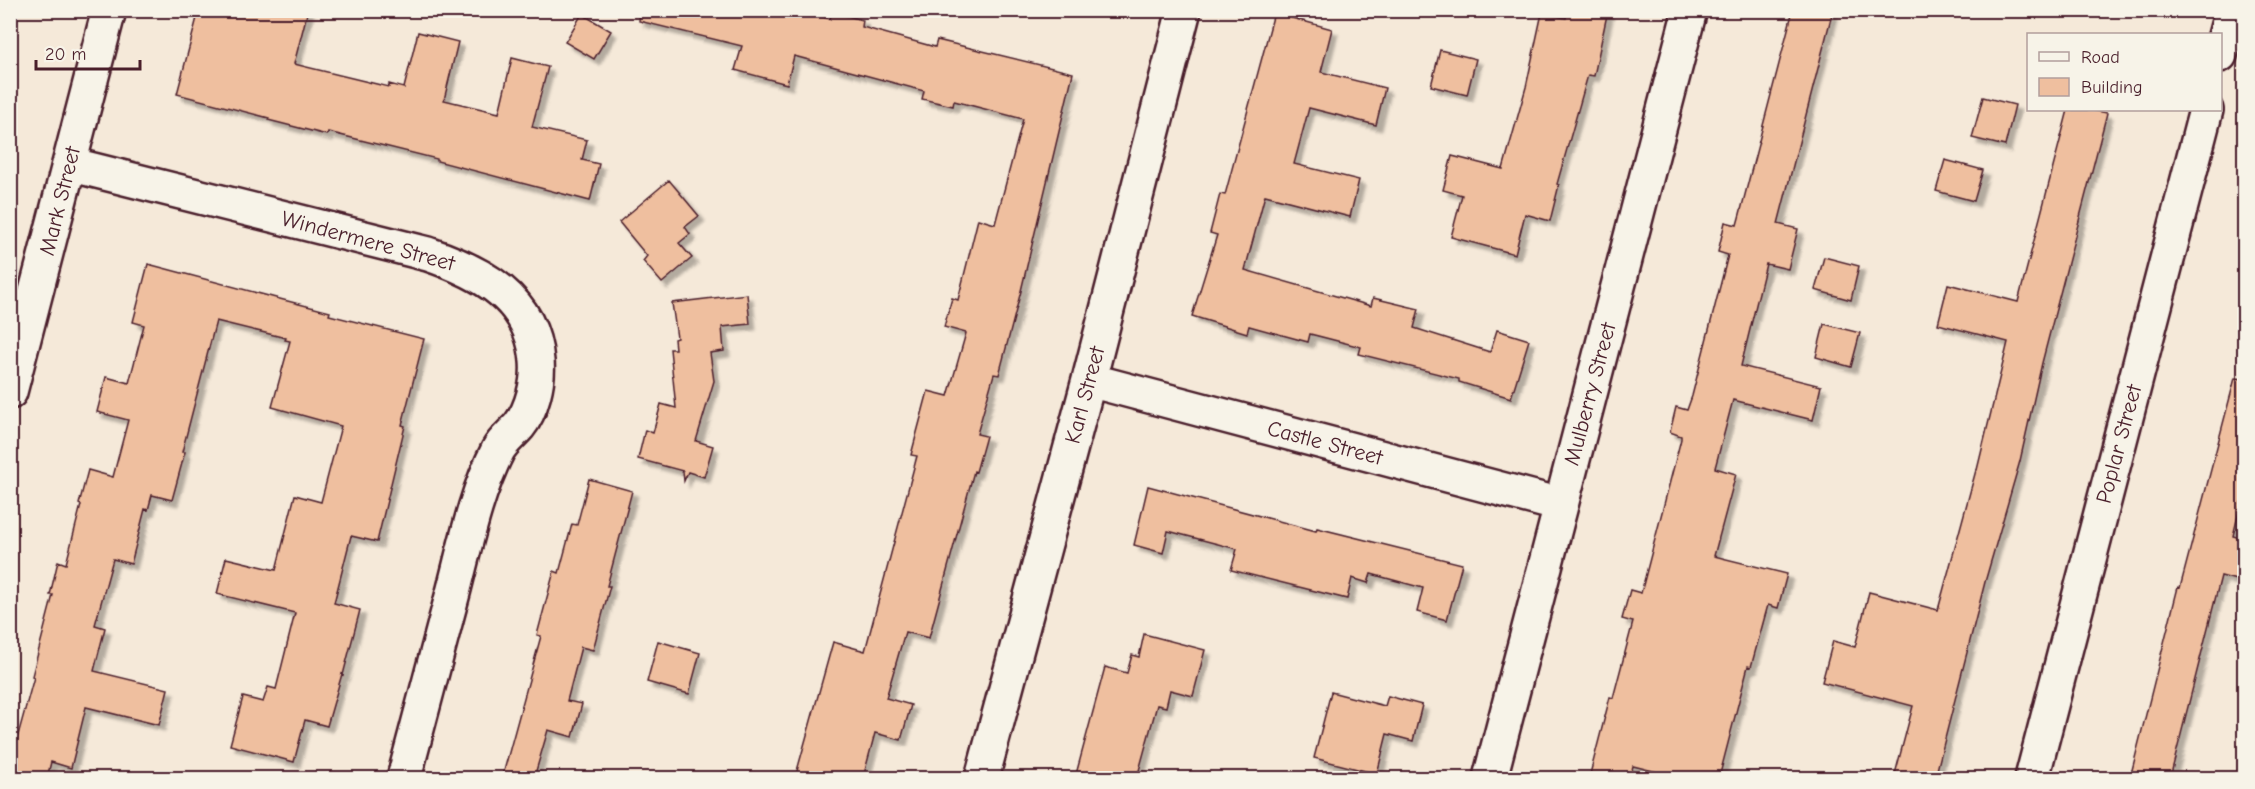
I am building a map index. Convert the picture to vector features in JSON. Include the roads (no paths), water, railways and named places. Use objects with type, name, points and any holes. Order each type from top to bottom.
[{"type":"street","name":"Mark Street","points":[[10,392],[109,10]]},
{"type":"street","name":"Mulberry Street","points":[[1490,778],[1690,10]]},
{"type":"street","points":[[2222,48],[2232,10]]},
{"type":"street","name":"Karl Street","points":[[982,778],[1089,380],[1176,12]]},
{"type":"street","name":"Poplar Street","points":[[2032,778],[2206,111]]},
{"type":"street","name":"Windermere Street","points":[[69,164],[428,254],[464,267],[505,293],[522,313],[531,331],[538,362],[534,394],[521,423],[499,448],[477,499],[404,778]]},
{"type":"street","name":"Castle Street","points":[[1089,380],[1561,505]]}]
